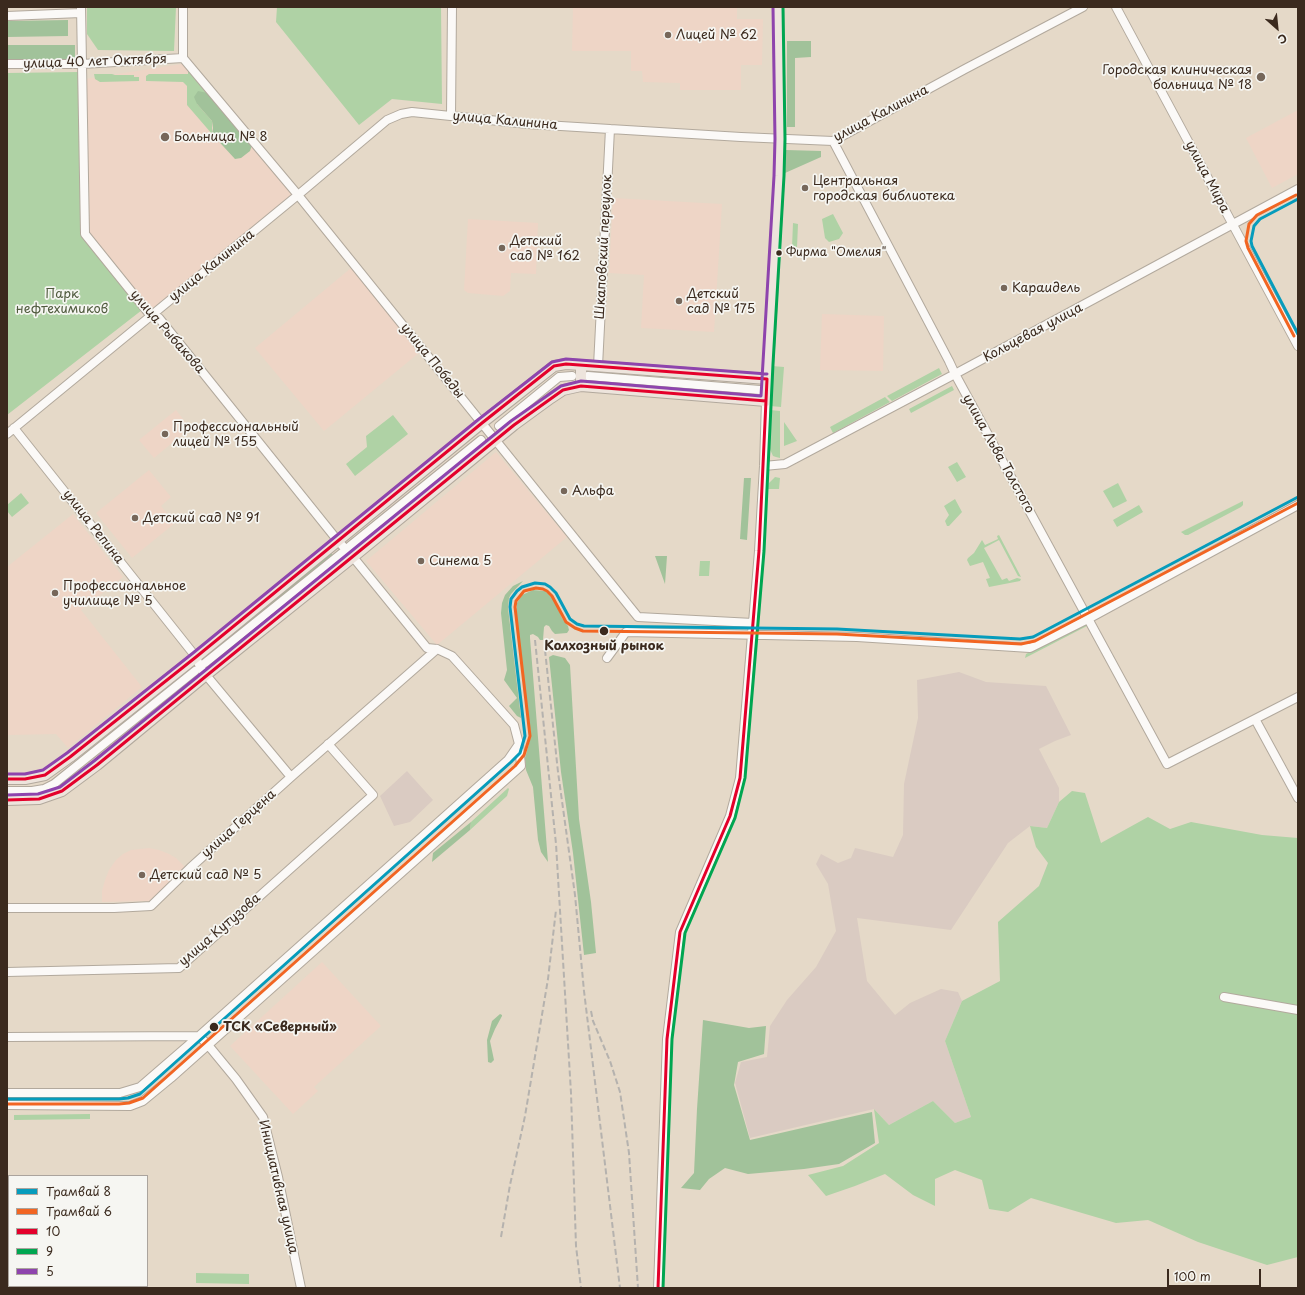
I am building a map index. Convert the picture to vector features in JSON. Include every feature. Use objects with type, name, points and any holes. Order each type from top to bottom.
[{"type":"main road","points":[[7,800],[39,800],[62,791],[97,765],[496,440],[550,398],[563,390],[581,386],[766,401],[779,176],[780,140],[778,7]]},
{"type":"main road","points":[[7,779],[45,775],[70,757],[196,657],[554,366],[566,364],[767,379]]},
{"type":"main road","points":[[581,365],[581,386]]},
{"type":"street","points":[[183,7],[184,58]]},
{"type":"street","points":[[451,116],[452,7]]},
{"type":"street","name":"улица Калинина","points":[[7,434],[387,120],[401,114],[412,112],[528,124],[780,140],[833,141],[1083,7]]},
{"type":"street","name":"улица Мира","points":[[1116,7],[1298,346]]},
{"type":"street","points":[[7,16],[81,10]]},
{"type":"street","name":"улица Рыбакова","points":[[81,10],[85,234],[151,316],[159,318],[338,541],[353,557],[427,648],[437,649],[452,656],[514,724],[519,744],[521,766],[208,1045]]},
{"type":"street","name":"улица 40 лет Октября","points":[[7,64],[82,64],[184,58]]},
{"type":"street","name":"улица Победы","points":[[184,58],[298,195],[638,617],[753,623]]},
{"type":"street","name":"Шкаповский переулок","points":[[598,366],[610,129]]},
{"type":"street","name":"улица Льва Толстого","points":[[833,141],[955,374],[1167,764],[1255,719]]},
{"type":"street","name":"Кольцевая улица","points":[[764,466],[785,464],[1298,189]]},
{"type":"street","points":[[499,426],[559,377],[572,376]]},
{"type":"street","points":[[588,376],[760,390]]},
{"type":"street","points":[[658,1288],[667,1039],[680,932],[730,816],[740,778],[759,551],[766,401]]},
{"type":"street","name":"улица Репина","points":[[14,428],[196,657],[200,667],[206,675],[291,777]]},
{"type":"street","points":[[350,546],[481,440]]},
{"type":"street","points":[[607,658],[626,632],[752,636],[857,637],[1030,648],[1088,619],[1298,505]]},
{"type":"street","points":[[205,663],[342,553]]},
{"type":"street","name":"улица Герцена","points":[[7,908],[114,908],[151,906],[190,868],[291,777],[437,649]]},
{"type":"street","points":[[7,791],[32,791],[44,789],[54,784],[195,671]]},
{"type":"street","points":[[1298,697],[1255,719],[1298,798]]},
{"type":"street","name":"улица Кутузова","points":[[7,972],[179,968],[373,795],[328,744]]},
{"type":"street","points":[[7,1093],[120,1093],[140,1087],[508,760],[519,744]]},
{"type":"street","points":[[1224,997],[1298,1010]]},
{"type":"street","points":[[7,1037],[199,1036]]},
{"type":"street","name":"Инициативная улица","points":[[199,1036],[236,1079],[263,1117],[278,1177],[301,1288]]},
{"type":"street","points":[[7,1105],[130,1106],[143,1101],[208,1045]]},
{"type":"shaded area","name":"Лицей № 62","points":[[573,7],[737,7],[737,19],[763,19],[762,65],[741,65],[741,90],[680,90],[680,83],[643,82],[642,71],[631,71],[631,51],[572,51]]},
{"type":"shaded area","name":"Больница № 8","points":[[182,64],[293,196],[151,310],[89,233],[85,79]]},
{"type":"shaded area","points":[[1298,110],[1298,174],[1272,188],[1246,138]]},
{"type":"shaded area","points":[[613,198],[722,204],[714,332],[641,328],[644,275],[609,273]]},
{"type":"shaded area","name":"Детский сад № 162","points":[[468,219],[538,223],[536,274],[511,273],[510,291],[503,296],[468,293],[464,290]]},
{"type":"shaded area","points":[[351,268],[420,352],[324,431],[255,348]]},
{"type":"shaded area","points":[[822,314],[884,316],[883,371],[820,370]]},
{"type":"shaded area","name":"Профессиональный лицей № 155","points":[[176,410],[190,428],[154,458],[139,440]]},
{"type":"shaded area","points":[[496,452],[567,537],[437,645],[366,561]]},
{"type":"shaded area","name":"Детский сад № 91","points":[[149,470],[171,497],[161,506],[175,523],[132,558],[96,513]]},
{"type":"shaded area","points":[[73,514],[123,577],[81,610],[142,687],[68,748],[56,734],[7,735],[7,567]]},
{"type":"shaded area","points":[[959,672],[986,682],[1046,686],[1071,735],[1039,749],[1059,788],[1059,802],[1047,828],[1030,826],[1008,843],[951,930],[857,918],[867,981],[895,1015],[910,1003],[941,989],[958,992],[962,1001],[945,1041],[971,1117],[955,1123],[933,1101],[889,1125],[874,1109],[750,1138],[735,1083],[741,1062],[767,1057],[770,1026],[787,1000],[816,967],[836,931],[828,884],[816,864],[821,854],[838,863],[851,858],[855,848],[893,857],[903,835],[904,784],[918,718],[917,680]]},
{"type":"shaded area","points":[[407,771],[433,800],[410,822],[394,826],[380,796]]},
{"type":"shaded area","name":"Детский сад № 5","points":[[149,848],[169,854],[176,858],[186,868],[149,901],[102,902],[102,891],[105,880],[109,870],[116,860],[131,850]]},
{"type":"shaded area","points":[[322,962],[381,1026],[314,1087],[318,1091],[293,1114],[230,1046]]},
{"type":"green space","points":[[87,7],[176,7],[174,51],[98,50],[87,34]]},
{"type":"green space","points":[[277,7],[441,7],[442,104],[392,99],[359,125],[276,22]]},
{"type":"green space","points":[[68,20],[68,36],[7,37],[7,21]]},
{"type":"green space","points":[[787,41],[811,41],[811,57],[795,58],[795,127],[787,127]]},
{"type":"green space","points":[[7,45],[75,45],[75,59],[7,60]]},
{"type":"green space","points":[[188,67],[212,94],[197,104],[212,121],[212,134],[187,105],[187,86],[183,82],[146,81],[146,76],[149,74],[188,74]]},
{"type":"green space","name":"Парк нефтехимиков","points":[[79,72],[82,236],[142,310],[7,415],[7,73]]},
{"type":"green space","points":[[94,74],[134,75],[134,77],[139,77],[139,81],[100,82],[95,79]]},
{"type":"green space","points":[[198,91],[212,94],[252,145],[250,151],[241,158],[235,159],[212,134],[212,121],[197,104],[194,97]]},
{"type":"green space","points":[[786,150],[821,151],[821,157],[785,173]]},
{"type":"green space","points":[[833,214],[843,233],[839,239],[829,242],[825,238],[822,219]]},
{"type":"green space","points":[[793,223],[798,224],[797,247],[792,247]]},
{"type":"green space","points":[[772,366],[784,367],[781,407],[770,406]]},
{"type":"green space","points":[[939,368],[942,374],[892,401],[887,396]]},
{"type":"green space","points":[[952,386],[954,390],[911,413],[909,409]]},
{"type":"green space","points":[[885,397],[890,402],[833,433],[830,427]]},
{"type":"green space","points":[[770,410],[780,411],[780,458],[773,456],[769,447]]},
{"type":"green space","points":[[393,415],[408,434],[355,476],[346,464],[367,447],[366,436]]},
{"type":"green space","points":[[784,422],[797,441],[784,446]]},
{"type":"green space","points":[[957,462],[966,477],[957,482],[948,467]]},
{"type":"green space","points":[[775,477],[780,478],[779,489],[767,489],[769,483]]},
{"type":"green space","points":[[744,478],[751,478],[747,540],[740,539]]},
{"type":"green space","points":[[1118,483],[1127,501],[1113,508],[1103,491]]},
{"type":"green space","points":[[21,493],[29,503],[12,517],[7,511],[7,505]]},
{"type":"green space","points":[[955,499],[962,512],[949,526],[947,526],[945,521],[949,515],[944,506]]},
{"type":"green space","points":[[1243,501],[1243,505],[1241,507],[1188,535],[1181,532]]},
{"type":"green space","points":[[1139,505],[1143,512],[1117,527],[1113,520]]},
{"type":"green space","points":[[999,535],[1021,577],[1018,576],[999,540],[984,548],[1002,580],[1007,578],[1009,581],[1017,578],[1021,579],[1020,581],[989,587],[986,579],[990,578],[983,562],[970,566],[967,560],[974,553],[982,540],[985,545],[998,539],[997,536]]},
{"type":"green space","points":[[331,553],[334,557],[210,656],[208,653]]},
{"type":"green space","points":[[655,556],[667,556],[665,584]]},
{"type":"green space","points":[[336,560],[339,563],[216,662],[213,659]]},
{"type":"green space","points":[[700,561],[710,561],[709,576],[699,576]]},
{"type":"green space","points":[[523,581],[511,594],[508,608],[521,718],[517,716],[509,706],[517,698],[504,680],[507,670],[501,613],[505,595],[513,586]]},
{"type":"green space","points":[[533,590],[545,591],[553,598],[569,630],[567,633],[555,634],[549,626],[546,625],[544,627],[543,640],[540,640],[533,634],[530,635],[548,862],[541,852],[538,840],[533,787],[526,770],[525,758],[531,736],[516,614],[517,603],[522,595]]},
{"type":"green space","points":[[1086,623],[1087,626],[1025,658],[1026,654]]},
{"type":"green space","points":[[553,655],[565,658],[570,665],[579,819],[591,902],[596,953],[584,955],[573,853],[561,772],[549,657]]},
{"type":"green space","points":[[508,788],[507,796],[470,830],[471,822]]},
{"type":"green space","points":[[1072,791],[1085,793],[1101,843],[1148,817],[1170,829],[1191,822],[1262,835],[1298,838],[1298,1257],[1267,1265],[1198,1242],[1148,1220],[1116,1223],[1031,1198],[1008,1212],[989,1209],[982,1180],[955,1170],[935,1179],[935,1206],[913,1195],[885,1174],[826,1196],[808,1175],[843,1166],[879,1143],[874,1109],[889,1125],[933,1101],[955,1123],[971,1117],[945,1041],[962,1001],[1000,981],[998,922],[1039,886],[1048,863],[1036,847],[1030,826],[1047,828],[1059,802]]},
{"type":"green space","points":[[471,822],[470,830],[432,862],[433,853]]},
{"type":"green space","points":[[500,1014],[502,1016],[490,1041],[494,1060],[491,1063],[488,1062],[487,1040],[492,1021]]},
{"type":"green space","points":[[703,1020],[749,1028],[766,1026],[764,1054],[738,1062],[734,1085],[750,1140],[872,1112],[875,1143],[839,1164],[748,1174],[725,1168],[709,1179],[700,1190],[681,1188],[694,1173]]},
{"type":"green space","points":[[90,1114],[90,1119],[14,1120],[14,1115]]},
{"type":"green space","points":[[196,1273],[249,1274],[249,1284],[196,1283]]},
{"type":"railway","points":[[535,640],[556,844],[571,1093],[576,1246],[581,1288]]},
{"type":"railway","points":[[545,650],[558,772],[575,895],[584,991],[620,1288]]},
{"type":"railway","points":[[501,1237],[510,1185],[525,1116],[548,979],[556,910]]},
{"type":"railway","points":[[591,1011],[593,1021],[610,1061],[620,1092],[629,1153],[638,1288]]},
{"type":"tram line","name":"6","points":[[1294,336],[1248,248],[1246,241],[1249,224],[1257,215],[1296,195]]},
{"type":"tram line","name":"8","points":[[1298,199],[1260,219],[1254,226],[1251,241],[1252,246],[1298,334]]},
{"type":"tram line","name":"8","points":[[7,1099],[119,1099],[140,1094],[511,762],[520,753],[525,736],[510,607],[511,599],[522,587],[535,583],[545,584],[550,587],[556,593],[570,619],[577,624],[584,626],[837,629],[1020,639],[1033,637],[1298,497]]},
{"type":"tram line","name":"6","points":[[7,1104],[119,1104],[129,1103],[143,1098],[515,766],[524,755],[530,736],[515,607],[516,601],[524,591],[536,588],[547,591],[552,596],[566,622],[583,631],[837,634],[1021,644],[1035,641],[1298,503]]},
{"type":"transit line","name":"5","points":[[7,795],[38,794],[60,787],[94,761],[511,421],[561,386],[581,381],[761,396],[774,176],[775,139],[773,7]]},
{"type":"transit line","name":"9","points":[[663,1288],[672,1039],[685,933],[735,818],[745,778],[764,551],[784,176],[785,139],[783,7]]},
{"type":"transit line","name":"5","points":[[7,774],[25,774],[43,770],[67,753],[193,653],[479,419],[552,362],[566,359],[767,374]]},
{"type":"transit line","name":"10","points":[[7,779],[25,779],[45,775],[70,757],[196,657],[554,366],[566,364],[767,379],[759,551],[740,778],[730,816],[680,932],[667,1039],[658,1288]]},
{"type":"transit line","name":"10","points":[[7,800],[39,799],[62,791],[97,765],[514,425],[563,390],[581,386],[766,401]]},
{"type":"place","name":"Лицей № 62","points":[[668,35]]},
{"type":"place","name":"Городская клиническая больница № 18","points":[[1261,77]]},
{"type":"place","name":"Больница № 8","points":[[165,137]]},
{"type":"place","name":"Центральная городская библиотека","points":[[805,188]]},
{"type":"place","name":"Детский сад № 162","points":[[502,248]]},
{"type":"place","name":"Фирма \"Омелия\"","points":[[779,253]]},
{"type":"place","name":"Караидель","points":[[1004,288]]},
{"type":"place","name":"Детский сад № 175","points":[[679,301]]},
{"type":"place","name":"Профессиональный лицей № 155","points":[[165,434]]},
{"type":"place","name":"Альфа","points":[[564,491]]},
{"type":"place","name":"Детский сад № 91","points":[[135,518]]},
{"type":"place","name":"Синема 5","points":[[421,561]]},
{"type":"place","name":"Профессиональное училище № 5","points":[[55,593]]},
{"type":"place","name":"Колхозный рынок","points":[[604,631]]},
{"type":"place","name":"Детский сад № 5","points":[[142,875]]},
{"type":"place","name":"ТСК «Северный»","points":[[214,1027]]}]
